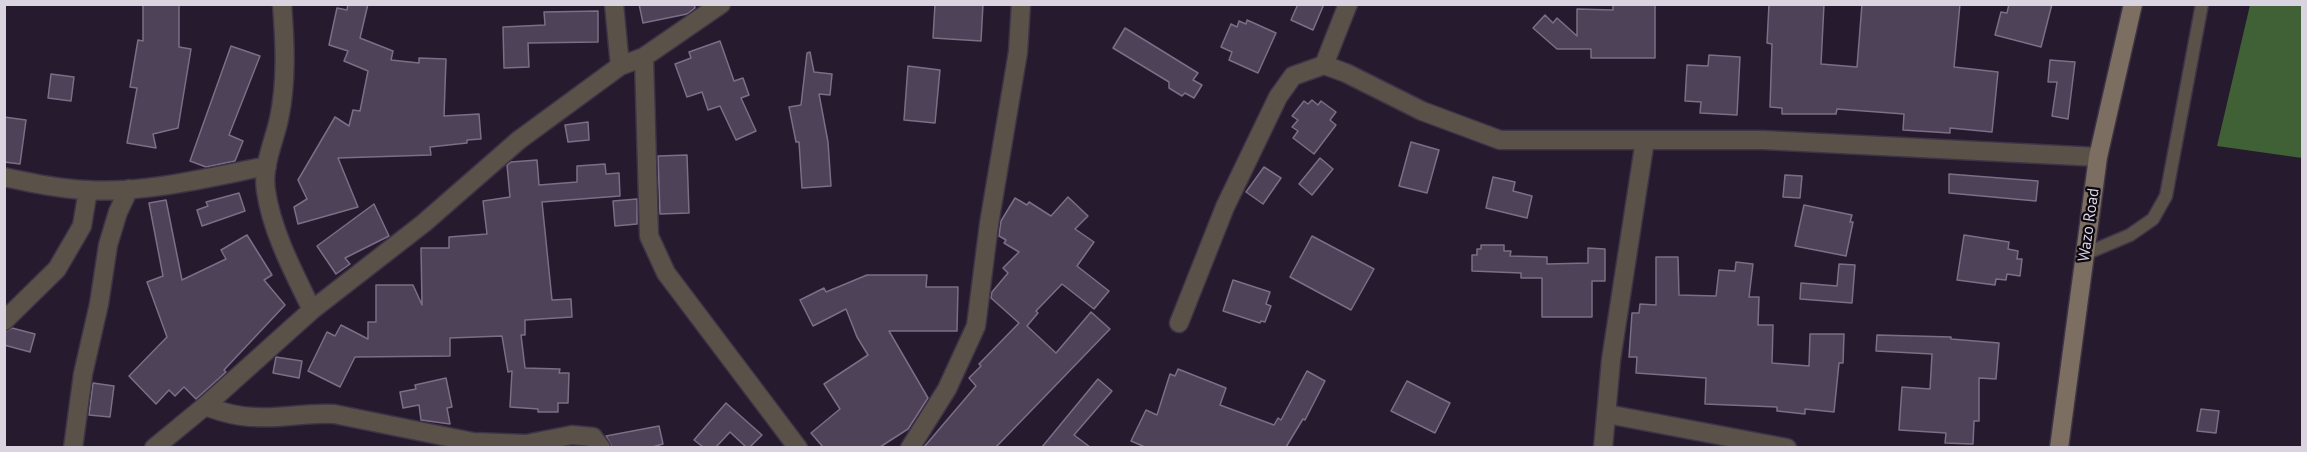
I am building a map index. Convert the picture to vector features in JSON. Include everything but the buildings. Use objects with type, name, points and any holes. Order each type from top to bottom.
[{"type":"main road","name":"Wazo Road","points":[[2059,447],[2098,157],[2133,4]]},
{"type":"street","points":[[282,4],[286,49],[279,118],[267,165],[265,189],[271,213],[312,310]]},
{"type":"street","points":[[614,4],[620,66]]},
{"type":"street","points":[[154,447],[205,406],[312,310],[415,231],[519,140],[620,66],[644,57],[721,4]]},
{"type":"street","points":[[910,447],[947,389],[976,326],[989,224],[1018,52],[1021,4]]},
{"type":"street","points":[[1324,65],[1348,4]]},
{"type":"street","points":[[644,57],[649,236],[666,273],[798,447]]},
{"type":"street","points":[[1179,323],[1225,207],[1278,98],[1293,76],[1324,65],[1346,73],[1422,111],[1500,140],[1763,140],[2098,157]]},
{"type":"street","points":[[1604,447],[1611,360],[1645,140]]},
{"type":"street","points":[[4,177],[88,190],[129,189],[267,165]]},
{"type":"street","points":[[73,447],[83,374],[99,304],[108,245],[118,212],[129,189]]},
{"type":"street","points":[[4,321],[57,269],[82,226],[88,190]]},
{"type":"street","points":[[205,406],[253,417],[334,414],[482,443],[526,444],[572,435],[593,437],[601,447]]},
{"type":"street","points":[[1607,414],[1787,447]]},
{"type":"lane","points":[[2085,254],[2130,235],[2153,219],[2166,196],[2202,4]]},
{"type":"green space","points":[[2250,5],[2302,5],[2302,158],[2217,146]]}]
